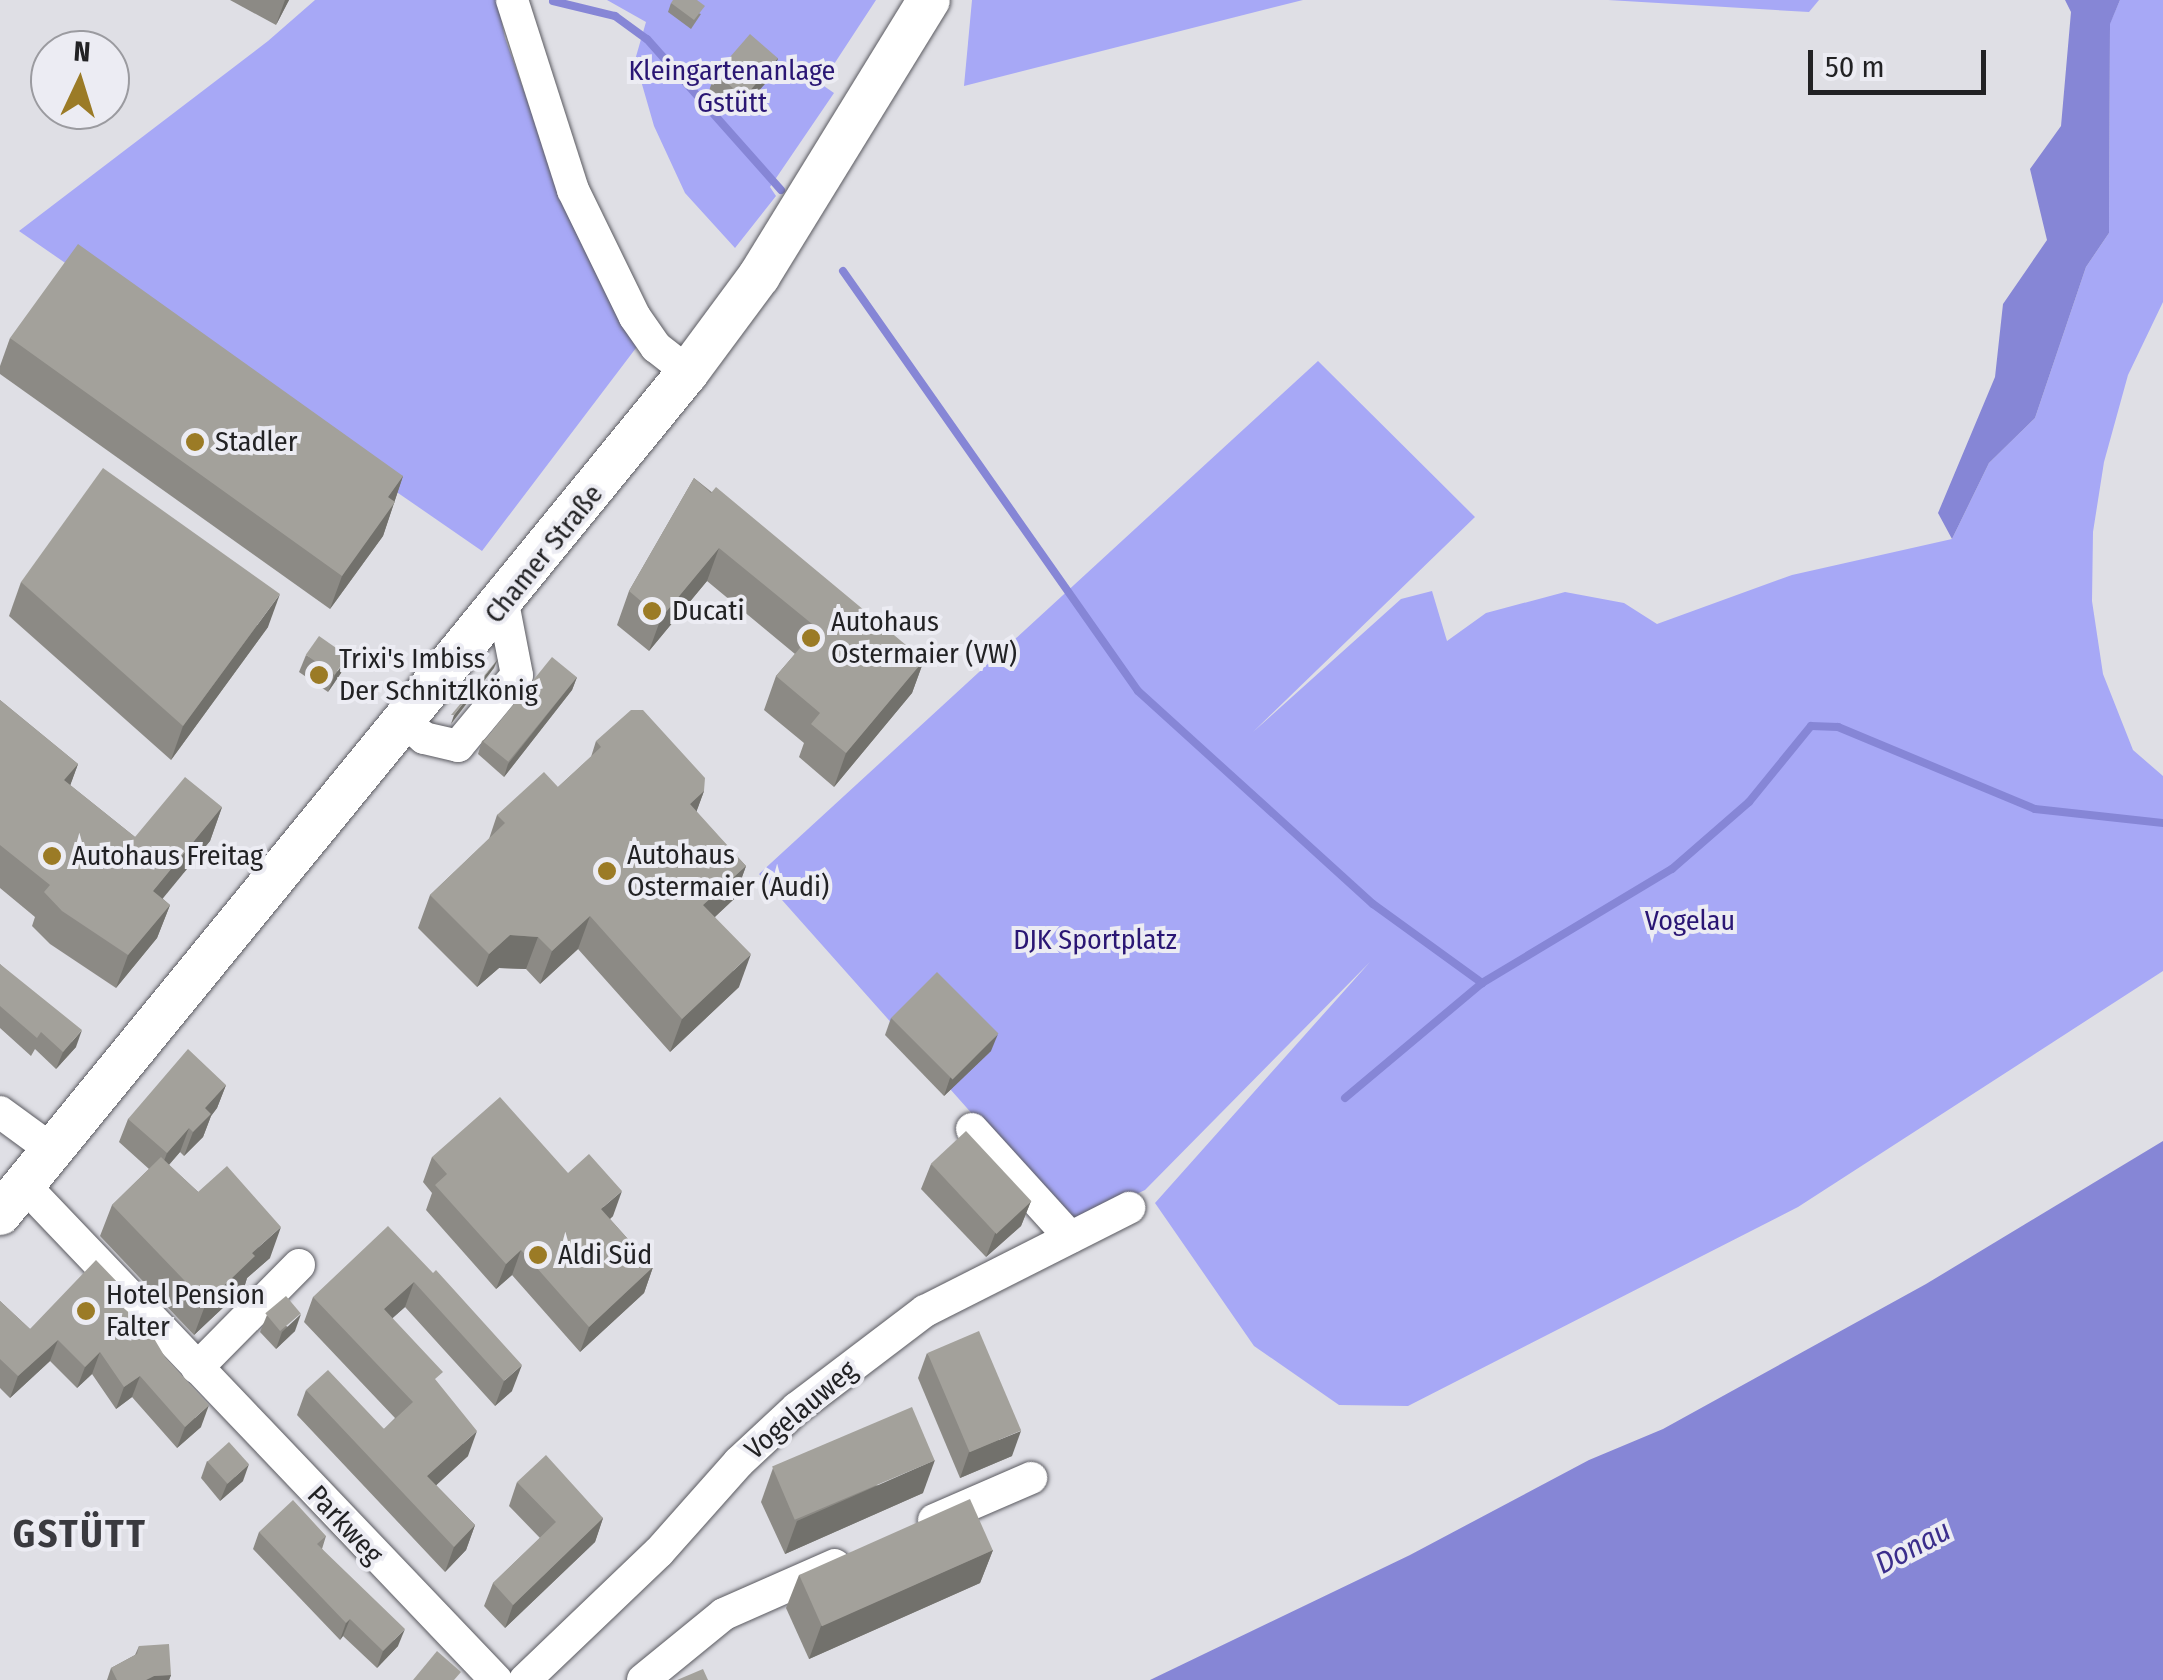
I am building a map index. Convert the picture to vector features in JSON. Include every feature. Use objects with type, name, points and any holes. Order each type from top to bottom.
[{"type":"main road","name":"Chamer Straße","points":[[12,1200],[503,603],[643,454],[688,372],[758,276],[930,0]]},
{"type":"street","points":[[512,0],[572,190],[635,317],[656,347],[688,372]]},
{"type":"street","points":[[405,722],[424,738],[458,746],[482,718],[517,675],[503,603]]},
{"type":"street","points":[[0,1112],[52,1150]]},
{"type":"street","points":[[972,1128],[1070,1237]]},
{"type":"street","name":"Parkweg","points":[[12,1200],[197,1368],[496,1680]]},
{"type":"street","name":"Vogelauweg","points":[[525,1680],[659,1552],[740,1462],[797,1408],[924,1311],[1129,1208]]},
{"type":"street","points":[[197,1368],[299,1265]]},
{"type":"street","points":[[904,1534],[1031,1478]]},
{"type":"street","points":[[643,1680],[724,1614],[868,1550]]},
{"type":"green space","points":[[315,0],[497,0],[505,38],[560,192],[639,344],[482,551],[19,231],[268,41]]},
{"type":"green space","name":"Kleingartenanlage Gstütt","points":[[607,0],[876,0],[821,84],[834,93],[770,187],[776,196],[735,248],[685,193],[654,126],[635,60],[646,22]]},
{"type":"green space","points":[[972,0],[1303,0],[964,86]]},
{"type":"green space","points":[[1608,0],[1819,0],[1809,12]]},
{"type":"green space","name":"Vogelau","points":[[2120,0],[2163,0],[2163,302],[2128,375],[2104,462],[2093,532],[2092,601],[2103,674],[2133,750],[2163,776],[2163,971],[1798,1207],[1408,1406],[1339,1405],[1254,1346],[1155,1203],[1370,962],[1145,1190],[1071,1225],[759,874],[1318,361],[1475,517],[1253,732],[1401,599],[1432,591],[1447,641],[1486,613],[1565,592],[1624,603],[1657,624],[1792,575],[1952,539],[1989,463],[2035,418],[2086,267],[2109,233],[2110,23]]},
{"type":"water","points":[[2065,0],[2120,0],[2110,24],[2109,233],[2086,267],[2035,418],[1989,463],[1952,539],[1938,513],[1995,377],[2003,304],[2047,240],[2030,169],[2061,126],[2071,12]]},
{"type":"water","name":"Donau","points":[[2163,1141],[2163,1680],[1150,1680],[1410,1555],[1589,1460],[1663,1429],[1926,1284]]},
{"type":"building","points":[[697,0],[705,6],[694,20],[671,3]]},
{"type":"building","points":[[750,34],[778,58],[744,98],[716,73]]},
{"type":"building","name":"Stadler","points":[[78,244],[403,476],[388,497],[395,502],[342,576],[10,338]]},
{"type":"building","points":[[103,468],[280,594],[183,726],[21,582]]},
{"type":"building","points":[[694,478],[711,493],[716,487],[924,660],[846,753],[811,724],[820,713],[776,676],[817,628],[719,548],[661,618],[629,591]]},
{"type":"building","points":[[319,636],[348,656],[334,675],[306,655]]},
{"type":"building","points":[[552,657],[577,677],[508,762],[483,742]]},
{"type":"building","points":[[498,659],[454,715],[451,715]]},
{"type":"building","name":"Autohaus Freitag","points":[[0,700],[78,764],[64,780],[135,837],[185,777],[222,807],[153,891],[170,905],[128,955],[62,911],[44,892],[50,885],[0,845]]},
{"type":"building","name":"Autohaus Ostermaier (Audi)","points":[[631,710],[643,710],[705,778],[704,791],[690,804],[746,866],[703,905],[751,954],[682,1019],[590,916],[552,951],[538,937],[510,935],[489,954],[430,895],[505,823],[497,815],[544,772],[558,787],[601,747],[596,741]]},
{"type":"building","points":[[0,964],[82,1030],[63,1052],[41,1032],[37,1038],[0,1006]]},
{"type":"building","points":[[937,972],[999,1034],[953,1079],[891,1018]]},
{"type":"building","points":[[188,1049],[226,1085],[205,1108],[211,1114],[193,1132],[189,1128],[167,1153],[128,1119]]},
{"type":"building","name":"Aldi Süd","points":[[500,1097],[568,1173],[589,1154],[622,1191],[601,1209],[653,1267],[589,1327],[521,1250],[506,1264],[435,1185],[447,1174],[432,1157]]},
{"type":"building","points":[[966,1131],[1031,1201],[996,1234],[931,1164]]},
{"type":"building","points":[[161,1157],[198,1192],[227,1166],[281,1227],[206,1303],[112,1205]]},
{"type":"building","points":[[388,1226],[433,1273],[436,1270],[522,1365],[504,1381],[414,1282],[384,1309],[443,1372],[435,1379],[477,1431],[427,1476],[475,1525],[454,1547],[306,1390],[328,1370],[384,1429],[413,1402],[313,1297]]},
{"type":"building","points":[[96,1260],[121,1286],[111,1297],[149,1330],[165,1357],[209,1405],[185,1427],[140,1376],[124,1387],[100,1352],[85,1367],[58,1340],[18,1376],[0,1359],[0,1301],[30,1329]]},
{"type":"building","points":[[286,1296],[301,1314],[280,1331],[265,1313]]},
{"type":"building","points":[[979,1331],[1021,1430],[970,1452],[927,1353]]},
{"type":"building","points":[[912,1407],[935,1460],[795,1520],[772,1466]]},
{"type":"building","points":[[229,1442],[249,1464],[228,1484],[207,1461]]},
{"type":"building","points":[[546,1455],[603,1518],[513,1605],[493,1583],[556,1522],[517,1482]]},
{"type":"building","points":[[970,1499],[993,1550],[822,1626],[799,1575]]},
{"type":"building","points":[[293,1500],[326,1536],[317,1544],[405,1629],[383,1651],[350,1619],[346,1623],[259,1532]]},
{"type":"building","points":[[169,1644],[171,1675],[117,1680],[111,1668],[137,1654],[139,1646]]},
{"type":"building","points":[[437,1651],[461,1672],[454,1680],[413,1680]]},
{"type":"building","points":[[703,1669],[708,1680],[677,1680]]},
{"type":"waterway","points":[[553,1],[615,16],[647,39],[781,190]]},
{"type":"waterway","points":[[843,271],[1138,691],[1373,904],[1482,983]]},
{"type":"waterway","points":[[1345,1098],[1482,983],[1672,869],[1749,802],[1811,726],[1838,727],[2035,809],[2163,823]]},
{"type":"place","name":"Stadler","points":[[195,442]]},
{"type":"place","name":"Ducati","points":[[652,611]]},
{"type":"place","name":"Autohaus Ostermaier (VW)","points":[[811,638]]},
{"type":"place","name":"Trixi's Imbiss Der Schnitzlkönig","points":[[319,675]]},
{"type":"place","name":"Autohaus Freitag","points":[[52,856]]},
{"type":"place","name":"Autohaus Ostermaier (Audi)","points":[[607,871]]},
{"type":"place","name":"Aldi Süd","points":[[538,1255]]},
{"type":"place","name":"Hotel Pension Falter","points":[[86,1311]]},
{"type":"district","name":"GSTÜTT","points":[[80,1535]]},
{"type":"park label","name":"DJK Sportplatz","points":[[1095,940]]}]
